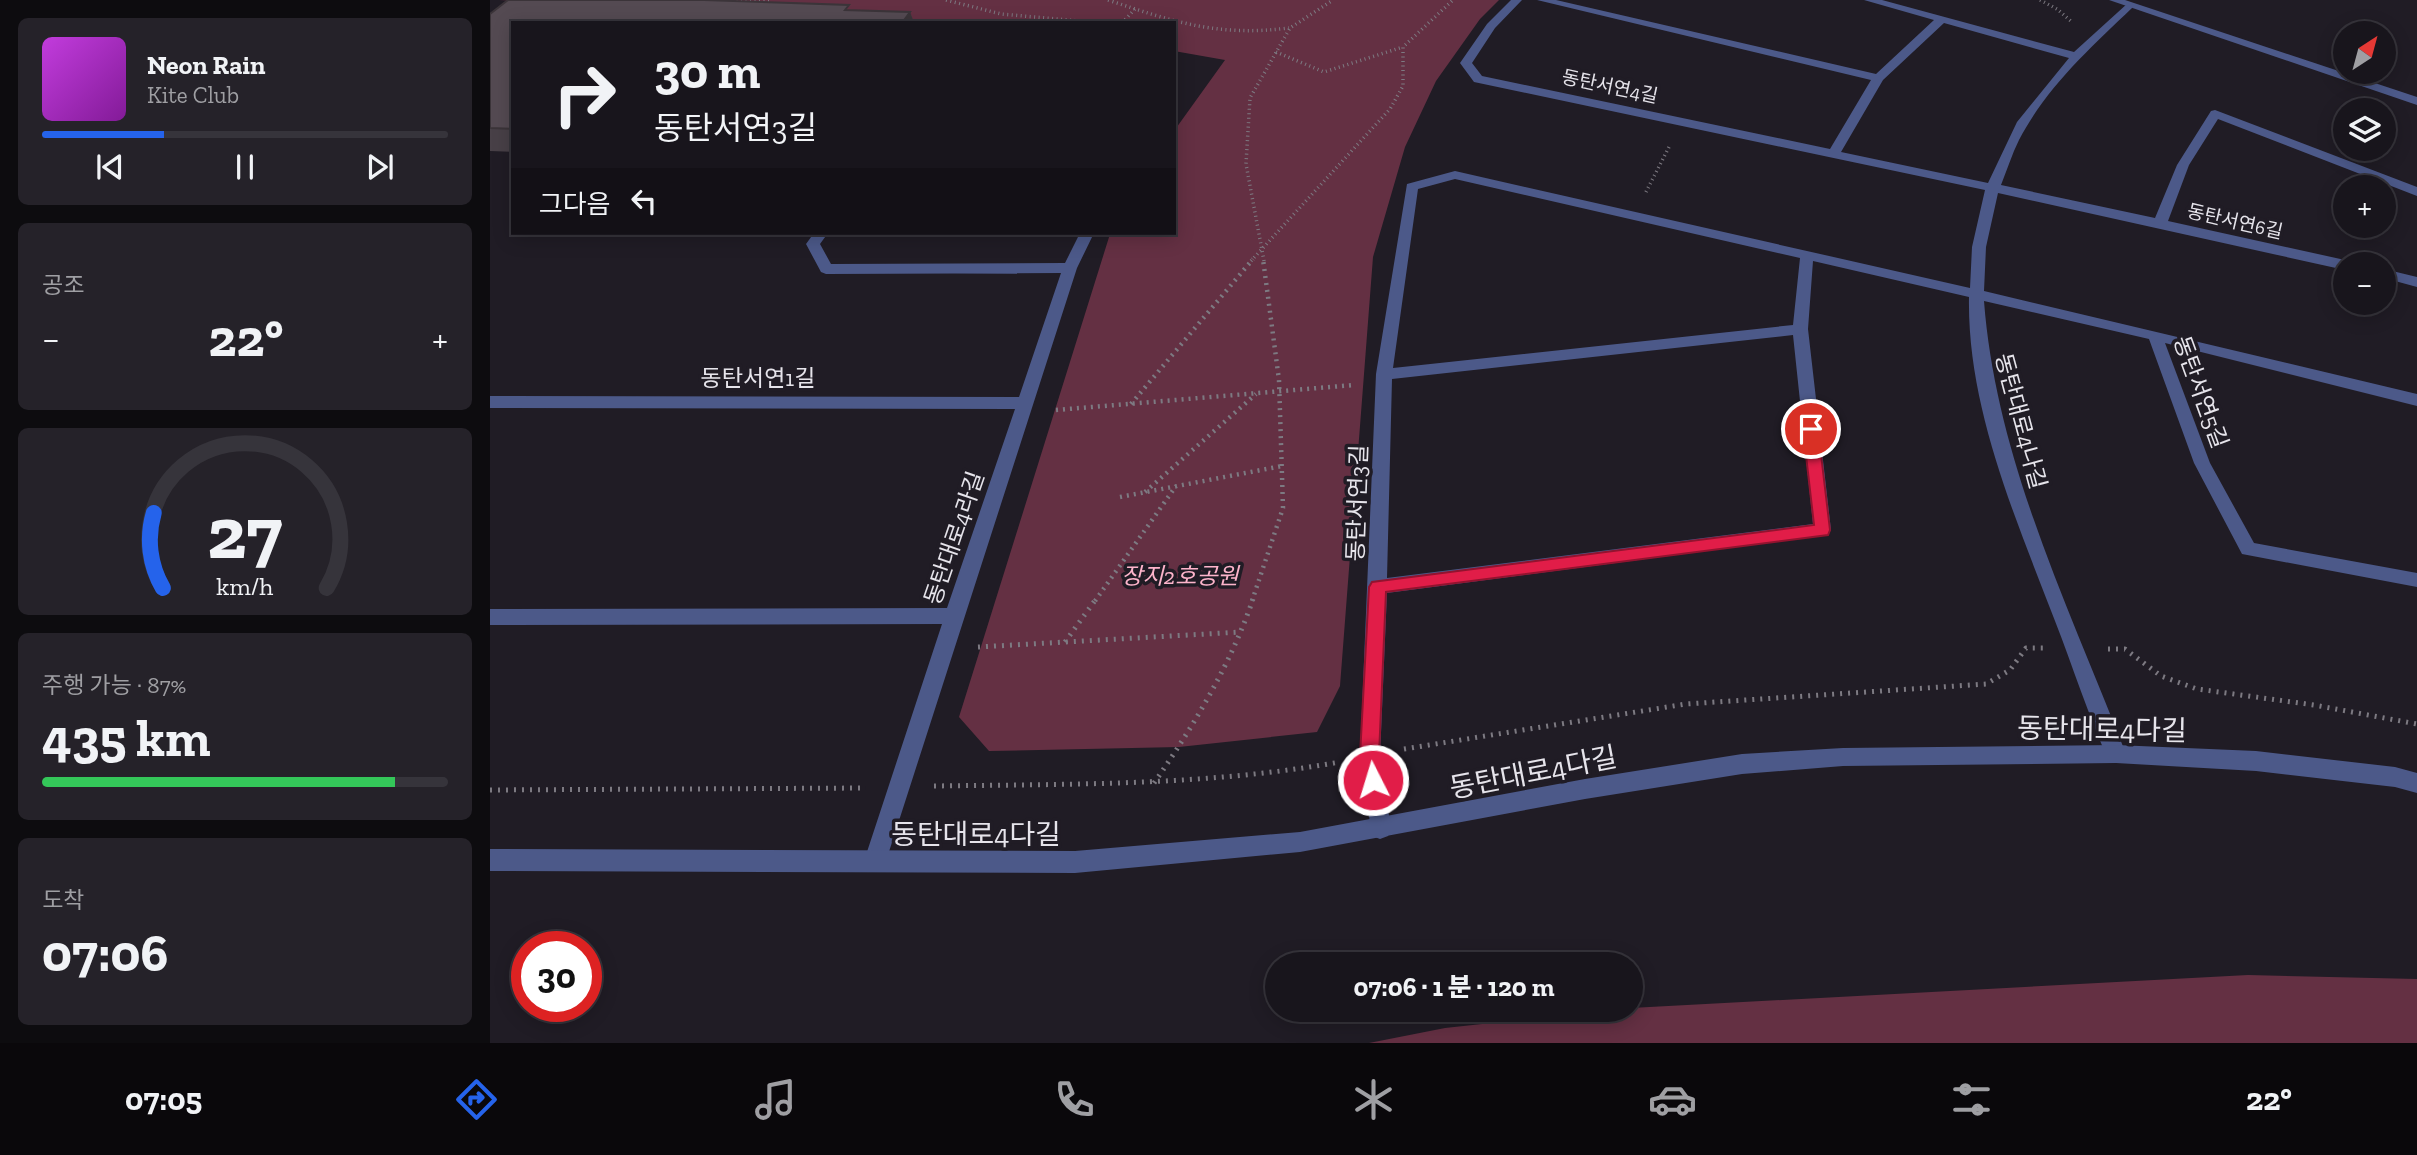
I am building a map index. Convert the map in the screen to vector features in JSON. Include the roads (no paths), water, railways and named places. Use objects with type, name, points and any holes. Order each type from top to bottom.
[{"type":"street","name":"동탄서연4길","points":[[1517,0],[1491,26],[1466,62],[1478,79],[2160,223]]},
{"type":"street","points":[[1542,0],[1878,78]]},
{"type":"street","points":[[1870,0],[2076,56]]},
{"type":"street","points":[[2121,3],[2417,101]]},
{"type":"street","name":"동탄대로4나길","points":[[2116,754],[2000,446],[1976,334],[1975,294],[1978,245],[1992,186],[2011,143],[2029,112],[2121,3]]},
{"type":"street","points":[[1834,153],[1878,78],[1942,19]]},
{"type":"street","name":"동탄서연6길","points":[[2333,262],[2160,223],[2183,165],[2215,114],[2417,191]]},
{"type":"street","name":"동탄서연3길","points":[[1807,255],[1800,329],[1822,530],[1377,587],[1384,374],[1412,187],[1455,174],[2155,335]]},
{"type":"street","points":[[820,235],[813,244],[827,269],[1070,268]]},
{"type":"street","name":"동탄대로4라길","points":[[875,861],[1070,268],[1086,235]]},
{"type":"street","points":[[2396,277],[2417,282]]},
{"type":"street","points":[[1384,374],[1800,329]]},
{"type":"street","name":"동탄서연5길","points":[[2155,335],[2417,400]]},
{"type":"street","name":"동탄서연5길","points":[[2155,335],[2203,463],[2248,549],[2417,580]]},
{"type":"street","points":[[490,419],[498,402]]},
{"type":"street","name":"동탄서연1길","points":[[498,402],[1026,403]]},
{"type":"street","points":[[1377,587],[1370,756],[1380,829]]},
{"type":"street","points":[[490,617],[954,616]]},
{"type":"street","name":"동탄대로4다길","points":[[490,860],[1075,862],[1300,842],[1585,789],[1742,764],[1843,757],[2116,754],[2256,761],[2395,777],[2417,783]]},
{"type":"park label","name":"장지2호공원","points":[[1180,576]]}]
